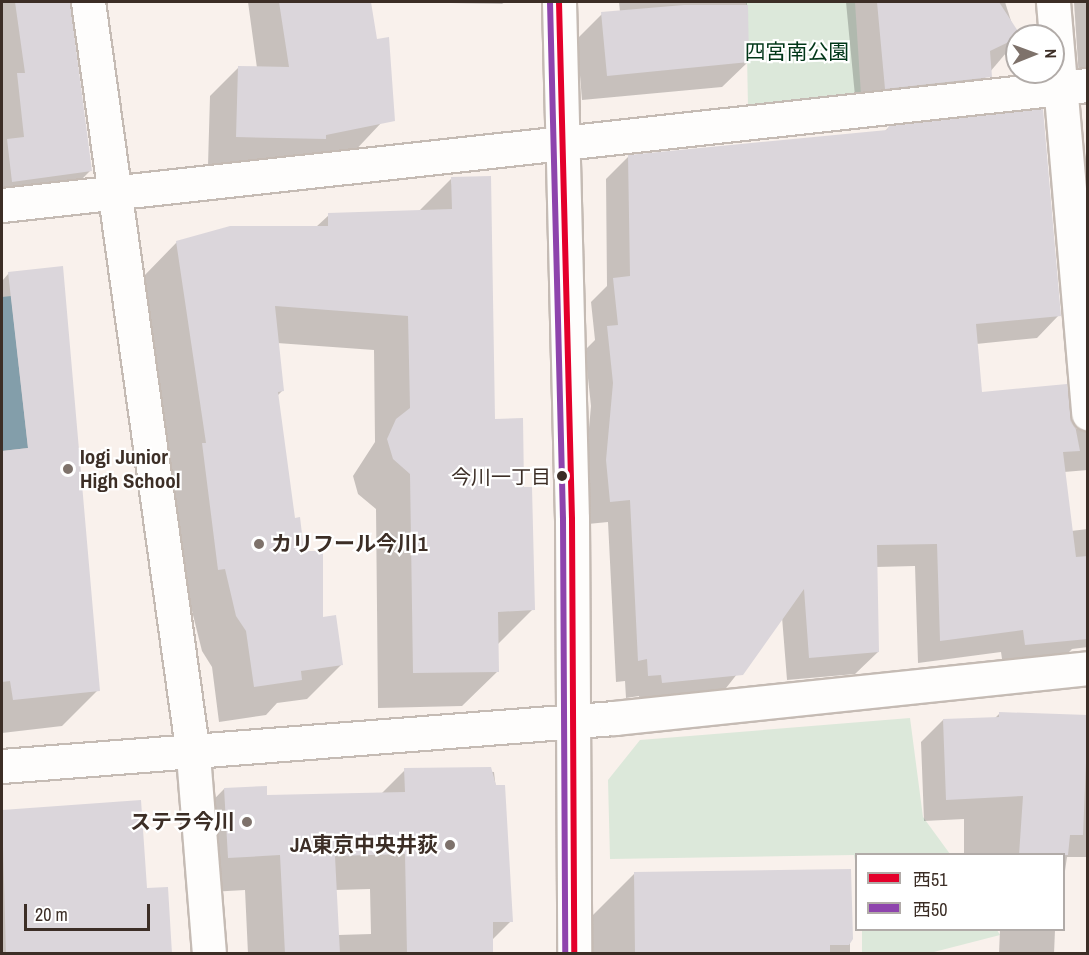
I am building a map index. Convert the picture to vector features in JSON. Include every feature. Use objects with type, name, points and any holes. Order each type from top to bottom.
[{"type":"street","points":[[88,2],[193,755],[209,954]]},
{"type":"street","points":[[559,2],[572,507],[569,720],[574,954]]},
{"type":"street","points":[[1053,2],[1074,86],[1088,414]]},
{"type":"street","points":[[2,205],[561,141],[1074,86]]},
{"type":"street","points":[[2,766],[193,755],[1088,668]]},
{"type":"green space","name":"四宮南公園","points":[[746,2],[855,2],[861,95],[748,107]]},
{"type":"green space","points":[[910,718],[923,817],[949,853],[855,853],[855,860],[854,855],[610,859],[608,780],[640,740]]},
{"type":"green space","points":[[862,931],[998,931],[1000,935],[930,953],[862,954]]},
{"type":"water","points":[[11,296],[28,448],[2,451],[2,297]]},
{"type":"building","points":[[15,2],[70,2],[92,171],[12,182],[7,139],[24,137],[17,73],[25,73]]},
{"type":"building","points":[[279,2],[371,2],[377,39],[389,37],[395,121],[326,135],[326,139],[236,137],[238,66],[289,67]]},
{"type":"building","points":[[877,2],[999,2],[1013,24],[1005,24],[1005,44],[990,51],[992,77],[885,89]]},
{"type":"building","points":[[684,5],[748,5],[749,62],[607,76],[601,12]]},
{"type":"building","points":[[1043,109],[1061,316],[976,324],[982,392],[1067,384],[1080,451],[1063,452],[1076,557],[1088,556],[1088,639],[1025,645],[1023,630],[940,641],[937,544],[877,545],[879,652],[809,658],[804,589],[743,675],[662,683],[661,675],[648,676],[647,659],[638,661],[630,500],[610,502],[606,460],[613,383],[607,326],[618,325],[613,278],[630,276],[628,155],[887,130],[889,126]]},
{"type":"building","points":[[491,176],[495,419],[523,418],[524,487],[532,487],[535,610],[498,612],[499,672],[413,673],[410,474],[393,459],[387,439],[396,419],[410,408],[408,316],[275,306],[284,391],[278,392],[295,518],[300,517],[304,551],[323,551],[323,617],[336,615],[343,665],[301,671],[302,680],[254,687],[246,631],[236,616],[225,569],[218,570],[202,443],[206,443],[176,241],[230,226],[328,226],[328,213],[452,209],[451,177]]},
{"type":"building","points":[[63,266],[100,691],[13,700],[10,681],[2,682],[2,451],[28,448],[8,272]]},
{"type":"building","points":[[999,712],[1088,715],[1083,835],[1070,835],[1068,855],[1065,853],[1019,853],[1023,796],[946,800],[943,719],[999,717]]},
{"type":"building","points":[[491,767],[496,785],[505,785],[513,922],[493,922],[493,954],[407,954],[405,854],[335,856],[340,954],[285,954],[280,855],[228,858],[224,788],[267,786],[267,795],[405,792],[404,768]]},
{"type":"building","points":[[141,800],[147,888],[168,887],[172,954],[6,954],[2,810]]},
{"type":"building","points":[[851,869],[853,939],[849,945],[830,945],[830,954],[635,954],[634,872]]},
{"type":"transit line","name":"西50","points":[[550,2],[563,519],[565,954]]},
{"type":"transit line","name":"西51","points":[[559,2],[572,519],[574,954]]},
{"type":"place","name":"Iogi Junior High School","points":[[68,469]]},
{"type":"place","name":"今川一丁目","points":[[562,476]]},
{"type":"place","name":"カリフール今川1","points":[[259,544]]},
{"type":"place","name":"ステラ今川","points":[[247,822]]},
{"type":"place","name":"JA東京中央井荻","points":[[450,845]]}]
